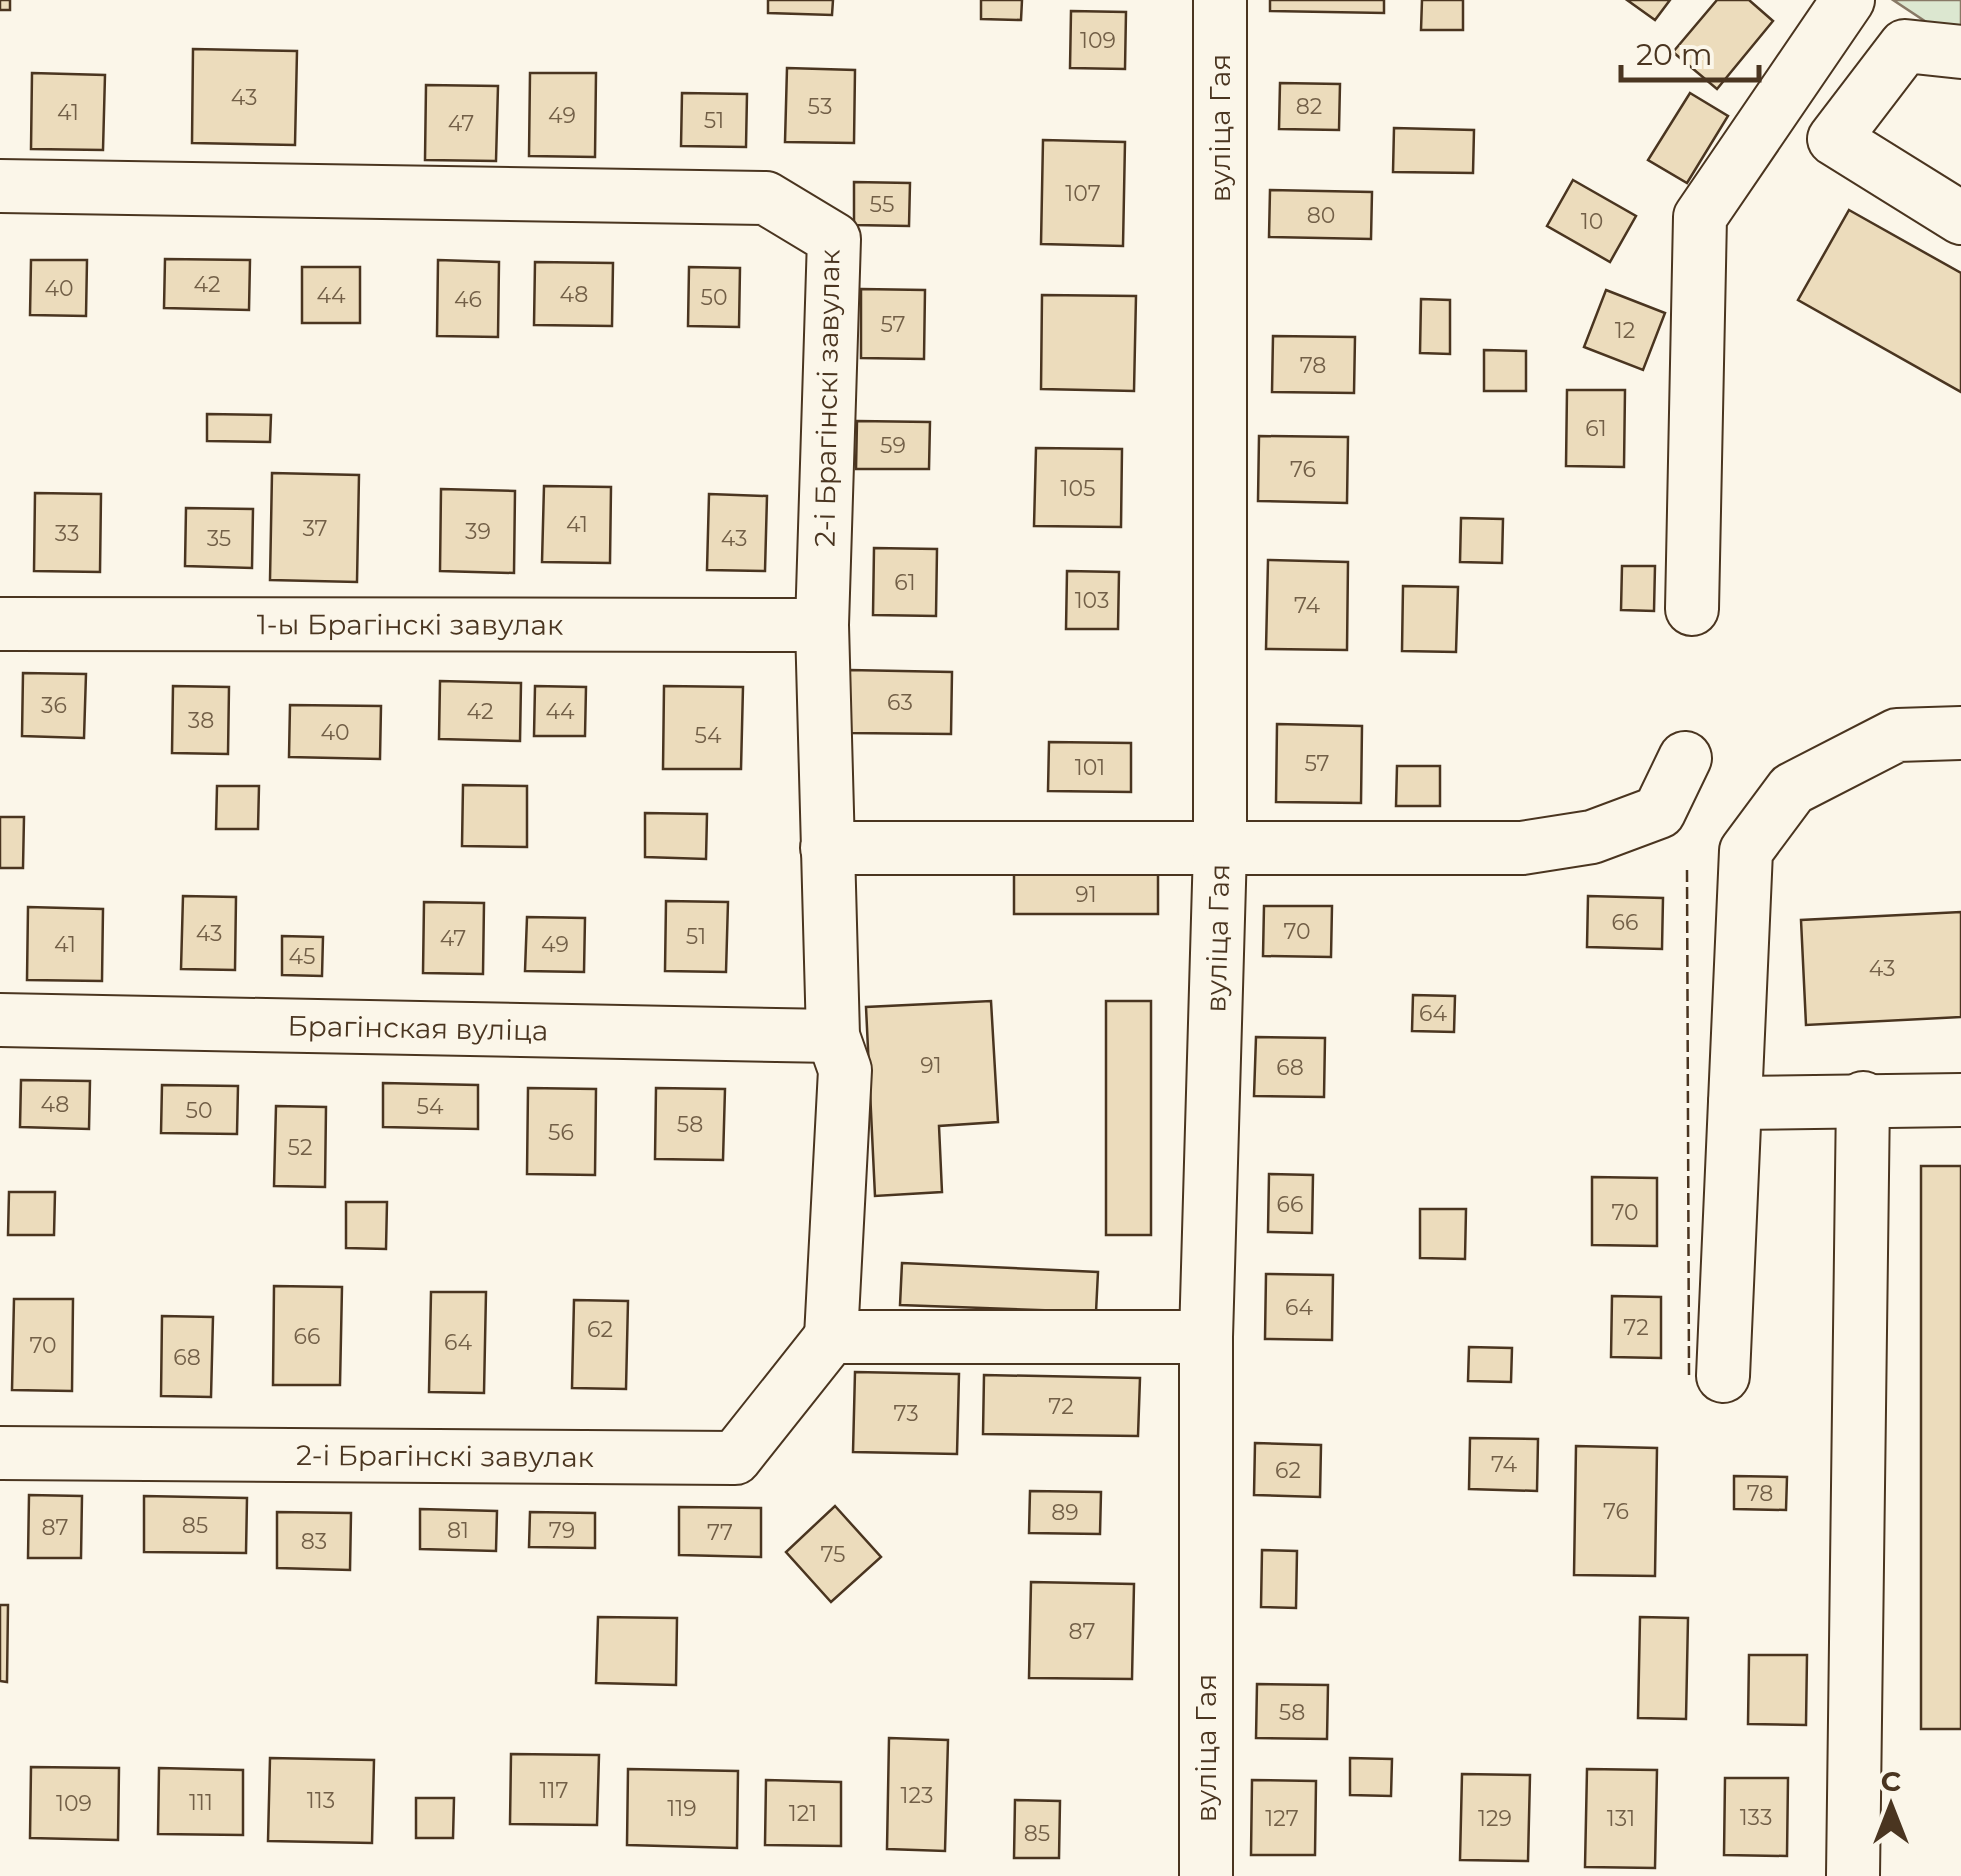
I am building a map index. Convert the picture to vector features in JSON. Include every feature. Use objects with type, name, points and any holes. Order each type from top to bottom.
[{"type":"street","name":"вуліца Гая","points":[[1206,1876],[1206,1337],[1220,850],[1220,0]]},
{"type":"street","points":[[1692,610],[1700,217],[1848,0]]},
{"type":"street","points":[[1961,52],[1905,46],[1834,139],[1961,218]]},
{"type":"street","name":"2-і Брагінскі завулак","points":[[0,186],[766,198],[834,239],[822,625],[833,1036],[845,1070],[832,1337],[735,1458],[0,1453]]},
{"type":"street","name":"1-ы Брагінскі завулак","points":[[0,624],[822,625]]},
{"type":"street","points":[[1723,1376],[1746,851],[1792,789],[1897,735],[1961,733]]},
{"type":"street","points":[[828,848],[1522,848],[1592,837],[1659,812],[1684,758]]},
{"type":"street","name":"Брагінская вуліца","points":[[0,1020],[833,1036]]},
{"type":"street","points":[[1735,1103],[1863,1098],[1961,1100]]},
{"type":"street","points":[[1853,1876],[1863,1098]]},
{"type":"street","points":[[832,1337],[1206,1337]]},
{"type":"green space","points":[[1893,0],[1961,0],[1961,45]]},
{"type":"building","points":[[0,0],[10,0],[10,10],[0,10]]},
{"type":"building","points":[[768,0],[833,0],[832,15],[768,13]]},
{"type":"building","points":[[981,0],[1022,0],[1021,20],[981,19]]},
{"type":"building","points":[[1270,0],[1384,0],[1384,13],[1270,11]]},
{"type":"building","points":[[1422,0],[1463,0],[1463,30],[1421,30]]},
{"type":"building","points":[[1627,0],[1670,0],[1655,20]]},
{"type":"building","points":[[1717,0],[1749,0],[1773,21],[1717,89],[1673,52]]},
{"type":"building","points":[[1071,11],[1126,12],[1125,69],[1070,68]]},
{"type":"building","points":[[193,49],[297,51],[295,145],[192,143]]},
{"type":"building","points":[[787,68],[855,70],[854,143],[785,142]]},
{"type":"building","points":[[32,73],[105,75],[103,150],[31,149]]},
{"type":"building","points":[[530,73],[596,73],[595,157],[529,156]]},
{"type":"building","points":[[1280,83],[1340,84],[1339,130],[1279,129]]},
{"type":"building","points":[[426,85],[498,86],[496,161],[425,160]]},
{"type":"building","points":[[682,93],[747,94],[746,147],[681,146]]},
{"type":"building","points":[[1690,93],[1728,116],[1687,183],[1648,160]]},
{"type":"building","points":[[1394,128],[1474,130],[1473,173],[1393,172]]},
{"type":"building","points":[[1043,140],[1125,142],[1123,246],[1041,244]]},
{"type":"building","points":[[1573,180],[1636,216],[1610,262],[1547,226]]},
{"type":"building","points":[[854,182],[910,183],[909,226],[854,225]]},
{"type":"building","points":[[1270,190],[1372,192],[1371,239],[1269,237]]},
{"type":"building","points":[[1849,210],[1961,273],[1961,392],[1798,300]]},
{"type":"building","points":[[165,259],[250,260],[249,310],[164,308]]},
{"type":"building","points":[[31,260],[87,260],[86,316],[30,315]]},
{"type":"building","points":[[438,260],[499,262],[498,337],[437,336]]},
{"type":"building","points":[[535,262],[613,263],[612,326],[534,325]]},
{"type":"building","points":[[302,267],[360,267],[360,323],[302,323]]},
{"type":"building","points":[[689,267],[740,268],[739,327],[688,326]]},
{"type":"building","points":[[861,289],[925,290],[924,359],[861,358]]},
{"type":"building","points":[[1606,290],[1665,313],[1643,370],[1584,347]]},
{"type":"building","points":[[1042,295],[1136,296],[1134,391],[1041,389]]},
{"type":"building","points":[[1421,299],[1450,300],[1450,354],[1420,353]]},
{"type":"building","points":[[1273,336],[1355,337],[1354,393],[1272,392]]},
{"type":"building","points":[[1484,350],[1526,351],[1526,391],[1484,391]]},
{"type":"building","points":[[1567,390],[1625,390],[1624,467],[1566,466]]},
{"type":"building","points":[[207,414],[271,415],[270,442],[207,441]]},
{"type":"building","points":[[857,421],[930,422],[929,469],[856,469]]},
{"type":"building","points":[[1259,436],[1348,437],[1347,503],[1258,501]]},
{"type":"building","points":[[1036,448],[1122,449],[1121,527],[1034,526]]},
{"type":"building","points":[[272,473],[359,475],[357,582],[270,580]]},
{"type":"building","points":[[544,486],[611,487],[610,563],[542,562]]},
{"type":"building","points":[[441,489],[515,491],[514,573],[440,571]]},
{"type":"building","points":[[35,493],[101,494],[100,572],[34,571]]},
{"type":"building","points":[[709,494],[767,496],[765,571],[707,570]]},
{"type":"building","points":[[186,508],[253,509],[252,568],[185,566]]},
{"type":"building","points":[[1461,518],[1503,519],[1502,563],[1460,562]]},
{"type":"building","points":[[874,548],[937,549],[936,616],[873,615]]},
{"type":"building","points":[[1268,560],[1348,562],[1347,650],[1266,649]]},
{"type":"building","points":[[1622,566],[1655,566],[1654,611],[1621,610]]},
{"type":"building","points":[[1067,571],[1119,572],[1118,629],[1066,629]]},
{"type":"building","points":[[1403,586],[1458,587],[1456,652],[1402,651]]},
{"type":"building","points":[[849,670],[952,672],[951,734],[848,733]]},
{"type":"building","points":[[23,673],[86,674],[84,738],[22,736]]},
{"type":"building","points":[[440,681],[521,683],[520,741],[439,739]]},
{"type":"building","points":[[173,686],[229,687],[228,754],[172,753]]},
{"type":"building","points":[[535,686],[586,687],[585,736],[534,736]]},
{"type":"building","points":[[664,686],[743,687],[741,769],[663,769]]},
{"type":"building","points":[[290,705],[381,706],[380,759],[289,757]]},
{"type":"building","points":[[1277,724],[1362,726],[1361,803],[1276,802]]},
{"type":"building","points":[[1049,742],[1131,743],[1131,792],[1048,791]]},
{"type":"building","points":[[1397,766],[1440,766],[1440,806],[1396,806]]},
{"type":"building","points":[[463,785],[527,786],[527,847],[462,846]]},
{"type":"building","points":[[217,786],[259,786],[258,829],[216,829]]},
{"type":"building","points":[[645,813],[707,814],[706,859],[645,857]]},
{"type":"building","points":[[0,817],[24,817],[23,868],[0,868]]},
{"type":"building","points":[[1014,873],[1158,873],[1158,914],[1014,914]]},
{"type":"building","points":[[183,896],[236,897],[235,970],[181,969]]},
{"type":"building","points":[[1588,896],[1663,898],[1662,949],[1587,947]]},
{"type":"building","points":[[666,901],[728,902],[726,972],[665,971]]},
{"type":"building","points":[[424,902],[484,903],[483,974],[423,973]]},
{"type":"building","points":[[1264,906],[1332,906],[1331,957],[1263,956]]},
{"type":"building","points":[[28,907],[103,909],[102,981],[27,980]]},
{"type":"building","points":[[1961,912],[1961,1017],[1806,1025],[1801,920]]},
{"type":"building","points":[[527,917],[585,918],[584,972],[525,971]]},
{"type":"building","points":[[282,936],[323,937],[322,976],[282,975]]},
{"type":"building","points":[[1413,995],[1455,996],[1454,1032],[1412,1031]]},
{"type":"building","points":[[991,1001],[998,1122],[939,1126],[942,1192],[875,1196],[866,1007]]},
{"type":"building","points":[[1106,1001],[1151,1001],[1151,1235],[1106,1235]]},
{"type":"building","points":[[1256,1037],[1325,1038],[1324,1097],[1254,1096]]},
{"type":"building","points":[[21,1080],[90,1081],[89,1129],[20,1127]]},
{"type":"building","points":[[383,1083],[478,1085],[478,1129],[383,1127]]},
{"type":"building","points":[[162,1085],[238,1086],[237,1134],[161,1133]]},
{"type":"building","points":[[528,1088],[596,1089],[595,1175],[527,1174]]},
{"type":"building","points":[[656,1088],[725,1089],[723,1160],[655,1159]]},
{"type":"building","points":[[276,1106],[326,1107],[325,1187],[274,1186]]},
{"type":"building","points":[[1921,1166],[1961,1166],[1961,1729],[1921,1729]]},
{"type":"building","points":[[1269,1174],[1313,1175],[1312,1233],[1268,1232]]},
{"type":"building","points":[[1592,1177],[1657,1178],[1657,1246],[1592,1245]]},
{"type":"building","points":[[9,1192],[55,1192],[54,1235],[8,1235]]},
{"type":"building","points":[[346,1202],[387,1202],[386,1249],[346,1248]]},
{"type":"building","points":[[1420,1209],[1466,1209],[1465,1259],[1420,1258]]},
{"type":"building","points":[[902,1263],[1098,1272],[1096,1312],[900,1305]]},
{"type":"building","points":[[1266,1274],[1333,1275],[1332,1340],[1265,1339]]},
{"type":"building","points":[[274,1286],[342,1287],[340,1385],[273,1385]]},
{"type":"building","points":[[431,1292],[486,1292],[484,1393],[429,1392]]},
{"type":"building","points":[[1612,1296],[1661,1297],[1661,1358],[1611,1357]]},
{"type":"building","points":[[14,1299],[73,1299],[72,1391],[12,1390]]},
{"type":"building","points":[[574,1300],[628,1301],[626,1389],[572,1388]]},
{"type":"building","points":[[162,1316],[213,1317],[211,1397],[161,1396]]},
{"type":"building","points":[[1469,1347],[1512,1348],[1511,1382],[1468,1381]]},
{"type":"building","points":[[855,1372],[959,1374],[957,1454],[853,1452]]},
{"type":"building","points":[[984,1375],[1140,1378],[1138,1436],[983,1434]]},
{"type":"building","points":[[1470,1438],[1538,1439],[1537,1491],[1469,1489]]},
{"type":"building","points":[[1255,1443],[1321,1445],[1320,1497],[1254,1495]]},
{"type":"building","points":[[1576,1446],[1657,1448],[1655,1576],[1574,1575]]},
{"type":"building","points":[[1734,1476],[1787,1477],[1786,1510],[1734,1509]]},
{"type":"building","points":[[1030,1491],[1101,1492],[1100,1534],[1029,1533]]},
{"type":"building","points":[[29,1495],[82,1496],[81,1558],[28,1558]]},
{"type":"building","points":[[144,1496],[247,1498],[246,1553],[144,1552]]},
{"type":"building","points":[[835,1506],[881,1557],[831,1602],[786,1552]]},
{"type":"building","points":[[679,1507],[761,1508],[761,1557],[679,1555]]},
{"type":"building","points":[[420,1509],[497,1511],[496,1551],[420,1549]]},
{"type":"building","points":[[277,1512],[351,1513],[350,1570],[277,1568]]},
{"type":"building","points":[[530,1512],[595,1513],[595,1548],[529,1547]]},
{"type":"building","points":[[1262,1550],[1297,1551],[1296,1608],[1261,1607]]},
{"type":"building","points":[[1031,1582],[1134,1584],[1132,1679],[1029,1678]]},
{"type":"building","points":[[0,1605],[8,1605],[7,1682],[0,1681]]},
{"type":"building","points":[[598,1617],[677,1618],[676,1685],[596,1683]]},
{"type":"building","points":[[1640,1617],[1688,1618],[1686,1719],[1638,1718]]},
{"type":"building","points":[[1749,1655],[1807,1655],[1806,1725],[1748,1724]]},
{"type":"building","points":[[1257,1684],[1328,1685],[1327,1739],[1256,1738]]},
{"type":"building","points":[[889,1738],[948,1740],[945,1851],[887,1849]]},
{"type":"building","points":[[511,1754],[599,1755],[597,1825],[510,1824]]},
{"type":"building","points":[[270,1758],[374,1760],[372,1843],[268,1841]]},
{"type":"building","points":[[1350,1758],[1392,1759],[1391,1796],[1350,1795]]},
{"type":"building","points":[[31,1767],[119,1768],[118,1840],[30,1838]]},
{"type":"building","points":[[159,1768],[243,1770],[243,1835],[158,1834]]},
{"type":"building","points":[[628,1769],[738,1771],[737,1848],[627,1845]]},
{"type":"building","points":[[1587,1769],[1657,1770],[1655,1868],[1585,1867]]},
{"type":"building","points":[[1462,1774],[1530,1775],[1528,1861],[1460,1860]]},
{"type":"building","points":[[1725,1778],[1788,1778],[1787,1856],[1724,1855]]},
{"type":"building","points":[[766,1780],[841,1782],[841,1846],[765,1845]]},
{"type":"building","points":[[1252,1780],[1316,1781],[1315,1855],[1251,1855]]},
{"type":"building","points":[[416,1798],[454,1798],[453,1838],[416,1838]]},
{"type":"building","points":[[1015,1800],[1060,1801],[1059,1858],[1014,1858]]},
{"type":"fence","points":[[1687,870],[1689,1375]]}]
